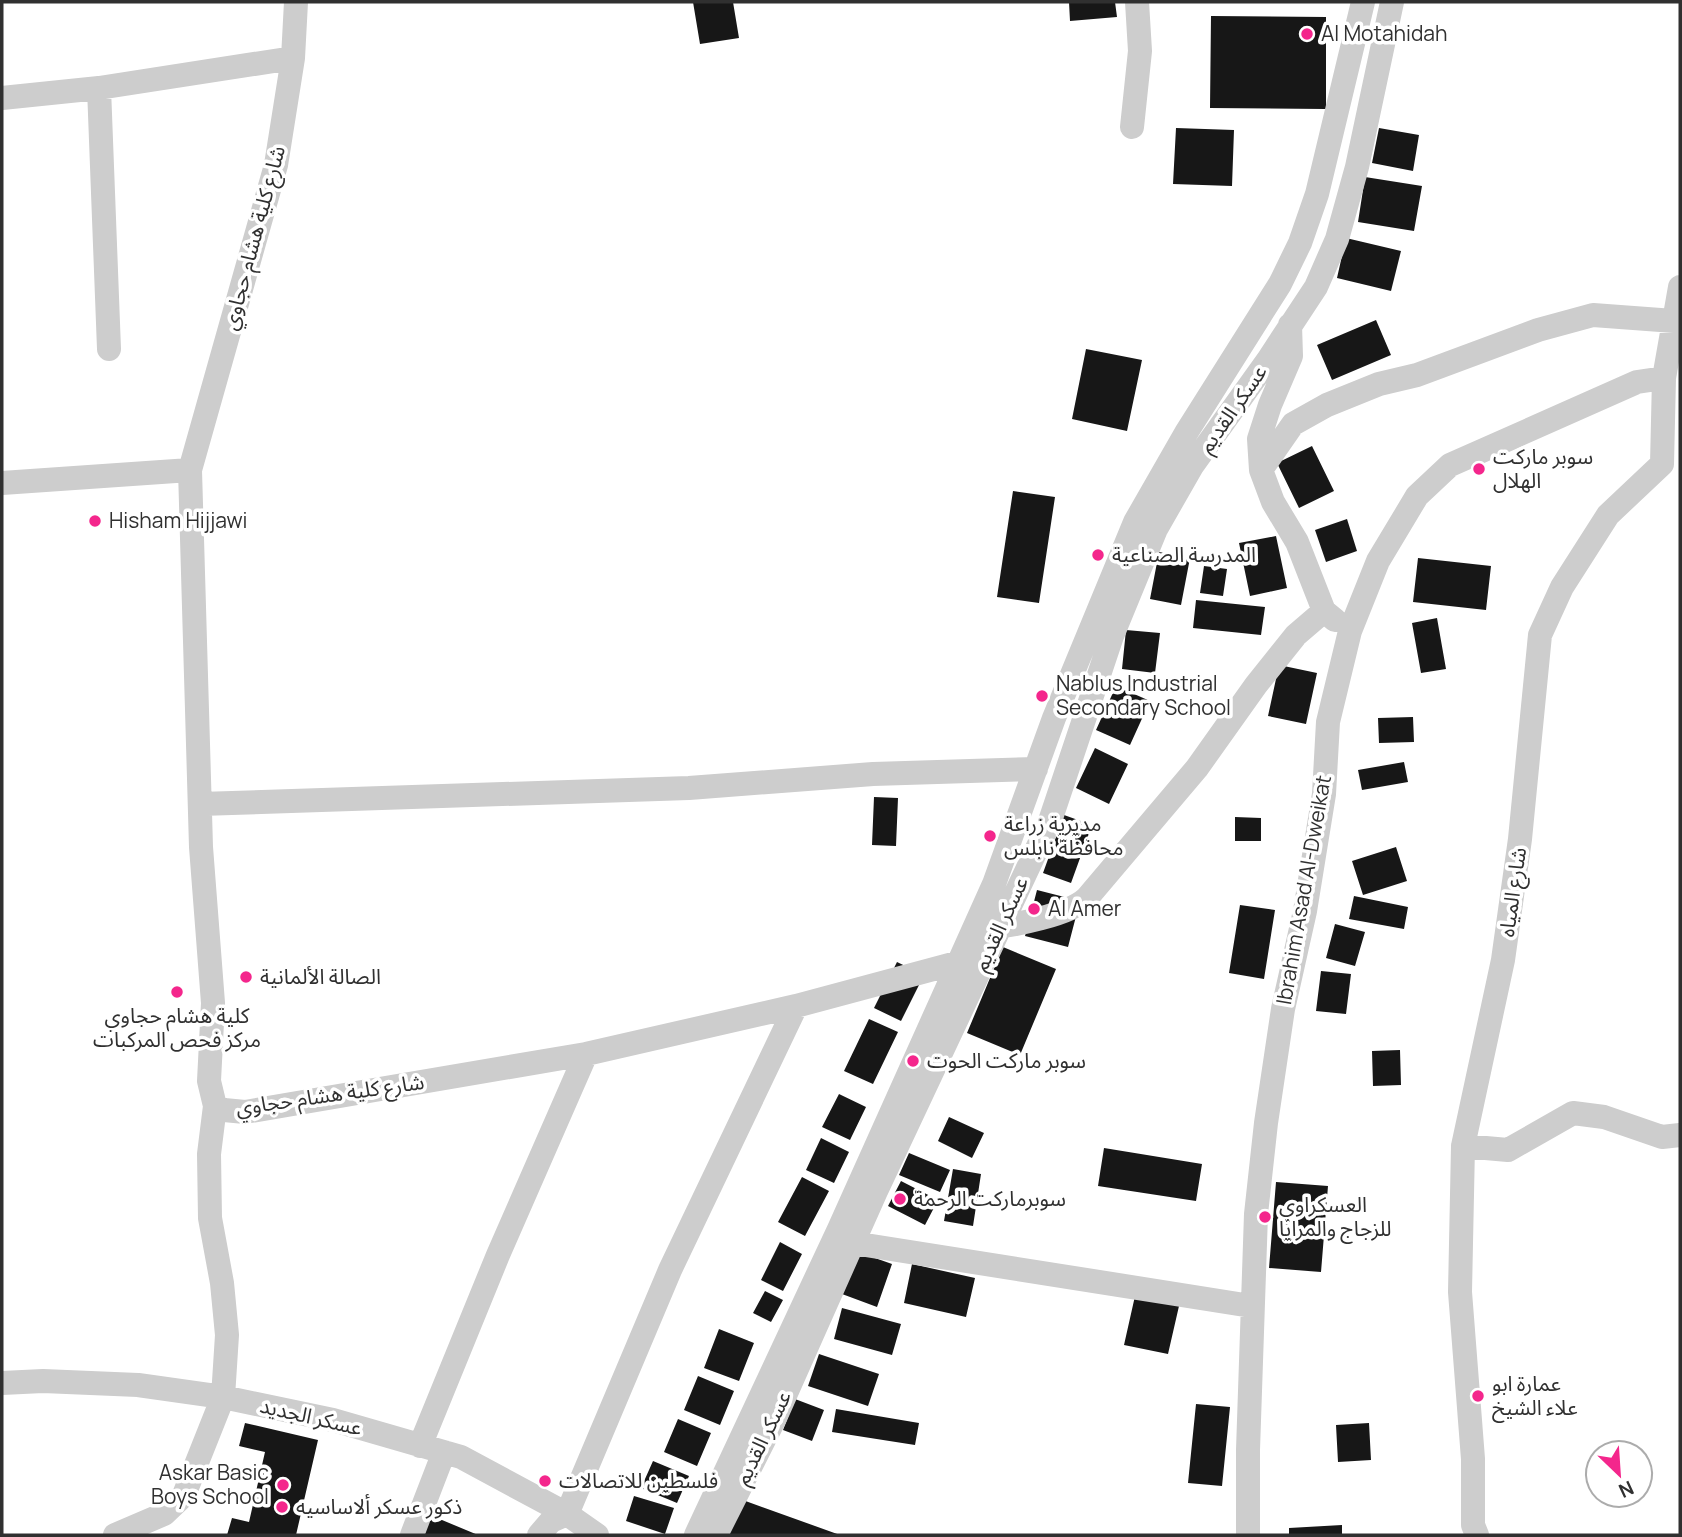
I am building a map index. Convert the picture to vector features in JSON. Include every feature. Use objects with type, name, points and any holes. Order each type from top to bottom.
[{"type":"street","name":"شارع كلية هشام حجاوي","points":[[296,2],[293,58],[276,165],[190,470],[200,804],[213,1003],[209,1081],[215,1106],[224,1110],[245,1112],[586,1054],[796,1006],[986,955]]},
{"type":"street","points":[[1132,127],[1140,51],[1137,2]]},
{"type":"street","name":"عسكر القديم","points":[[716,1535],[775,1418],[846,1236],[994,884],[1054,718],[1135,522],[1186,433],[1280,284],[1300,243],[1317,194],[1363,2]]},
{"type":"street","name":"عسكر القديم","points":[[696,1535],[986,955],[1050,821],[1112,636],[1156,529],[1192,466],[1316,287],[1337,239],[1357,167],[1392,2]]},
{"type":"street","points":[[2,98],[99,88],[293,58]]},
{"type":"street","points":[[99,88],[109,349]]},
{"type":"street","points":[[1280,284],[1290,326],[1291,356],[1259,439],[1261,470],[1273,502],[1297,542],[1324,611],[1350,631]]},
{"type":"street","name":"شارع المياه","points":[[1474,1532],[1473,1459],[1460,1292],[1463,1146],[1503,960],[1520,839],[1540,635],[1562,587],[1608,514],[1671,466],[1669,390],[1674,321],[1680,287]]},
{"type":"street","points":[[1261,470],[1293,424],[1326,405],[1379,384],[1417,375],[1538,330],[1593,315],[1674,321]]},
{"type":"street","name":"Ibrahim Asad Al-Dweikat","points":[[1248,1535],[1251,1306],[1256,1214],[1266,1123],[1283,1009],[1305,911],[1324,794],[1328,722],[1350,631],[1385,550],[1417,496],[1450,465],[1637,382],[1669,390]]},
{"type":"street","points":[[2,483],[190,470]]},
{"type":"street","points":[[973,930],[999,927],[1070,908],[1087,898],[1197,768],[1256,685],[1296,635],[1324,611]]},
{"type":"street","points":[[200,804],[689,788],[873,774],[1036,768]]},
{"type":"street","points":[[539,1535],[551,1521],[567,1514],[670,1270],[796,1006]]},
{"type":"street","points":[[420,1446],[498,1255],[586,1054]]},
{"type":"street","points":[[115,1535],[164,1514],[184,1495],[223,1397],[227,1335],[222,1283],[210,1218],[209,1154],[215,1106]]},
{"type":"street","points":[[1463,1146],[1508,1150],[1573,1113],[1604,1117],[1662,1137],[1680,1135]]},
{"type":"street","points":[[846,1236],[1251,1306]]},
{"type":"street","name":"عسكر الجديد","points":[[2,1383],[43,1381],[138,1385],[223,1397],[333,1420],[461,1457],[567,1514],[597,1535]]},
{"type":"street","points":[[412,1535],[444,1452]]},
{"type":"building","points":[[693,2],[733,2],[739,38],[700,44]]},
{"type":"building","points":[[1069,2],[1115,2],[1117,17],[1070,21]]},
{"type":"building","points":[[1211,16],[1326,17],[1326,109],[1210,108]]},
{"type":"building","points":[[1176,128],[1234,130],[1232,186],[1173,184]]},
{"type":"building","points":[[1379,128],[1419,135],[1413,171],[1372,163]]},
{"type":"building","points":[[1365,177],[1422,186],[1414,231],[1358,222]]},
{"type":"building","points":[[1346,238],[1401,251],[1391,291],[1337,278]]},
{"type":"building","points":[[1376,320],[1391,355],[1332,380],[1317,345]]},
{"type":"building","points":[[1086,349],[1142,360],[1127,431],[1072,419]]},
{"type":"building","points":[[1312,446],[1334,491],[1299,508],[1277,463]]},
{"type":"building","points":[[1013,491],[1055,497],[1039,603],[997,597]]},
{"type":"building","points":[[1347,519],[1357,551],[1326,562],[1315,530]]},
{"type":"building","points":[[1276,536],[1287,588],[1250,596],[1239,543]]},
{"type":"building","points":[[1159,552],[1190,558],[1181,605],[1150,599]]},
{"type":"building","points":[[1418,558],[1491,566],[1486,610],[1413,602]]},
{"type":"building","points":[[1204,566],[1227,569],[1223,596],[1200,593]]},
{"type":"building","points":[[1196,600],[1265,607],[1261,635],[1193,628]]},
{"type":"building","points":[[1437,618],[1446,669],[1421,673],[1412,623]]},
{"type":"building","points":[[1126,630],[1160,633],[1155,673],[1122,669]]},
{"type":"building","points":[[1279,665],[1317,673],[1306,724],[1268,716]]},
{"type":"building","points":[[1116,686],[1150,701],[1130,745],[1096,730]]},
{"type":"building","points":[[1413,717],[1414,742],[1379,743],[1378,718]]},
{"type":"building","points":[[1095,748],[1128,764],[1109,804],[1076,788]]},
{"type":"building","points":[[1404,762],[1408,782],[1362,790],[1358,770]]},
{"type":"building","points":[[874,797],[898,798],[896,846],[872,845]]},
{"type":"building","points":[[1064,815],[1092,825],[1071,883],[1043,873]]},
{"type":"building","points":[[1235,817],[1261,818],[1261,841],[1235,841]]},
{"type":"building","points":[[1396,847],[1407,881],[1363,895],[1352,861]]},
{"type":"building","points":[[1037,890],[1080,901],[1068,947],[1025,936]]},
{"type":"building","points":[[1354,896],[1408,907],[1404,929],[1349,919]]},
{"type":"building","points":[[1240,905],[1275,910],[1264,979],[1229,973]]},
{"type":"building","points":[[1335,924],[1365,932],[1355,966],[1326,958]]},
{"type":"building","points":[[1003,947],[1056,969],[1020,1055],[967,1033]]},
{"type":"building","points":[[897,962],[924,975],[901,1021],[874,1008]]},
{"type":"building","points":[[1321,971],[1351,974],[1346,1014],[1316,1011]]},
{"type":"building","points":[[869,1019],[898,1032],[873,1084],[844,1071]]},
{"type":"building","points":[[1400,1050],[1401,1085],[1373,1086],[1372,1051]]},
{"type":"building","points":[[839,1094],[866,1107],[850,1140],[822,1127]]},
{"type":"building","points":[[949,1117],[984,1133],[972,1158],[938,1141]]},
{"type":"building","points":[[821,1138],[849,1152],[834,1183],[806,1170]]},
{"type":"building","points":[[1104,1148],[1202,1164],[1196,1201],[1098,1186]]},
{"type":"building","points":[[909,1153],[950,1170],[940,1192],[899,1175]]},
{"type":"building","points":[[953,1169],[981,1174],[973,1226],[944,1221]]},
{"type":"building","points":[[802,1177],[829,1191],[805,1236],[778,1222]]},
{"type":"building","points":[[901,1181],[938,1200],[925,1225],[888,1206]]},
{"type":"building","points":[[1276,1182],[1328,1186],[1321,1272],[1269,1268]]},
{"type":"building","points":[[780,1242],[802,1254],[783,1291],[761,1280]]},
{"type":"building","points":[[858,1252],[892,1264],[877,1307],[842,1294]]},
{"type":"building","points":[[912,1264],[975,1278],[966,1317],[904,1303]]},
{"type":"building","points":[[765,1291],[783,1300],[771,1322],[753,1313]]},
{"type":"building","points":[[1135,1296],[1179,1306],[1168,1354],[1124,1345]]},
{"type":"building","points":[[842,1308],[901,1324],[892,1355],[834,1339]]},
{"type":"building","points":[[719,1329],[754,1343],[739,1381],[704,1368]]},
{"type":"building","points":[[819,1354],[879,1374],[868,1406],[808,1386]]},
{"type":"building","points":[[698,1376],[734,1391],[720,1425],[684,1410]]},
{"type":"building","points":[[795,1399],[824,1410],[812,1441],[783,1430]]},
{"type":"building","points":[[1196,1404],[1230,1407],[1222,1486],[1188,1483]]},
{"type":"building","points":[[836,1409],[919,1423],[915,1445],[832,1432]]},
{"type":"building","points":[[678,1419],[711,1433],[697,1466],[664,1452]]},
{"type":"building","name":"Askar Basic Boys School","points":[[245,1423],[318,1440],[296,1535],[227,1535],[232,1518],[249,1522],[265,1452],[239,1446]]},
{"type":"building","points":[[1369,1423],[1371,1460],[1338,1462],[1336,1425]]},
{"type":"building","points":[[653,1461],[689,1476],[677,1503],[641,1488]]},
{"type":"building","points":[[634,1496],[674,1508],[665,1534],[626,1521]]},
{"type":"building","points":[[740,1499],[840,1535],[727,1533]]},
{"type":"building","points":[[430,1515],[478,1535],[421,1535]]},
{"type":"building","points":[[1342,1525],[1342,1535],[1289,1535],[1289,1528]]},
{"type":"place","name":"Al Motahidah","points":[[1307,34]]},
{"type":"place","name":"سوبر ماركت الهلال","points":[[1479,469]]},
{"type":"place","name":"Hisham Hijjawi","points":[[95,521]]},
{"type":"place","name":"المدرسة الصناعية","points":[[1098,555]]},
{"type":"place","name":"Nablus Industrial Secondary School","points":[[1042,696]]},
{"type":"place","name":"مديرية زراعة محافظة نابلس","points":[[990,836]]},
{"type":"place","name":"Al Amer","points":[[1034,909]]},
{"type":"place","name":"الصالة الألمانية","points":[[246,977]]},
{"type":"place","name":"كلية هشام حجاوي مركز فحص المركبات","points":[[177,992]]},
{"type":"place","name":"سوبر ماركت الحوت","points":[[913,1061]]},
{"type":"place","name":"سوبرماركت الرحمة","points":[[900,1199]]},
{"type":"place","name":"العسكراوي للزجاج والمرايا","points":[[1265,1217]]},
{"type":"place","name":"عمارة ابو علاء الشيخ","points":[[1478,1396]]},
{"type":"place","name":"فلسطين للاتصالات","points":[[545,1481]]},
{"type":"place","name":"Askar Basic Boys School","points":[[283,1485]]},
{"type":"place","name":"ذكور عسكر ألاساسيه","points":[[282,1507]]}]
